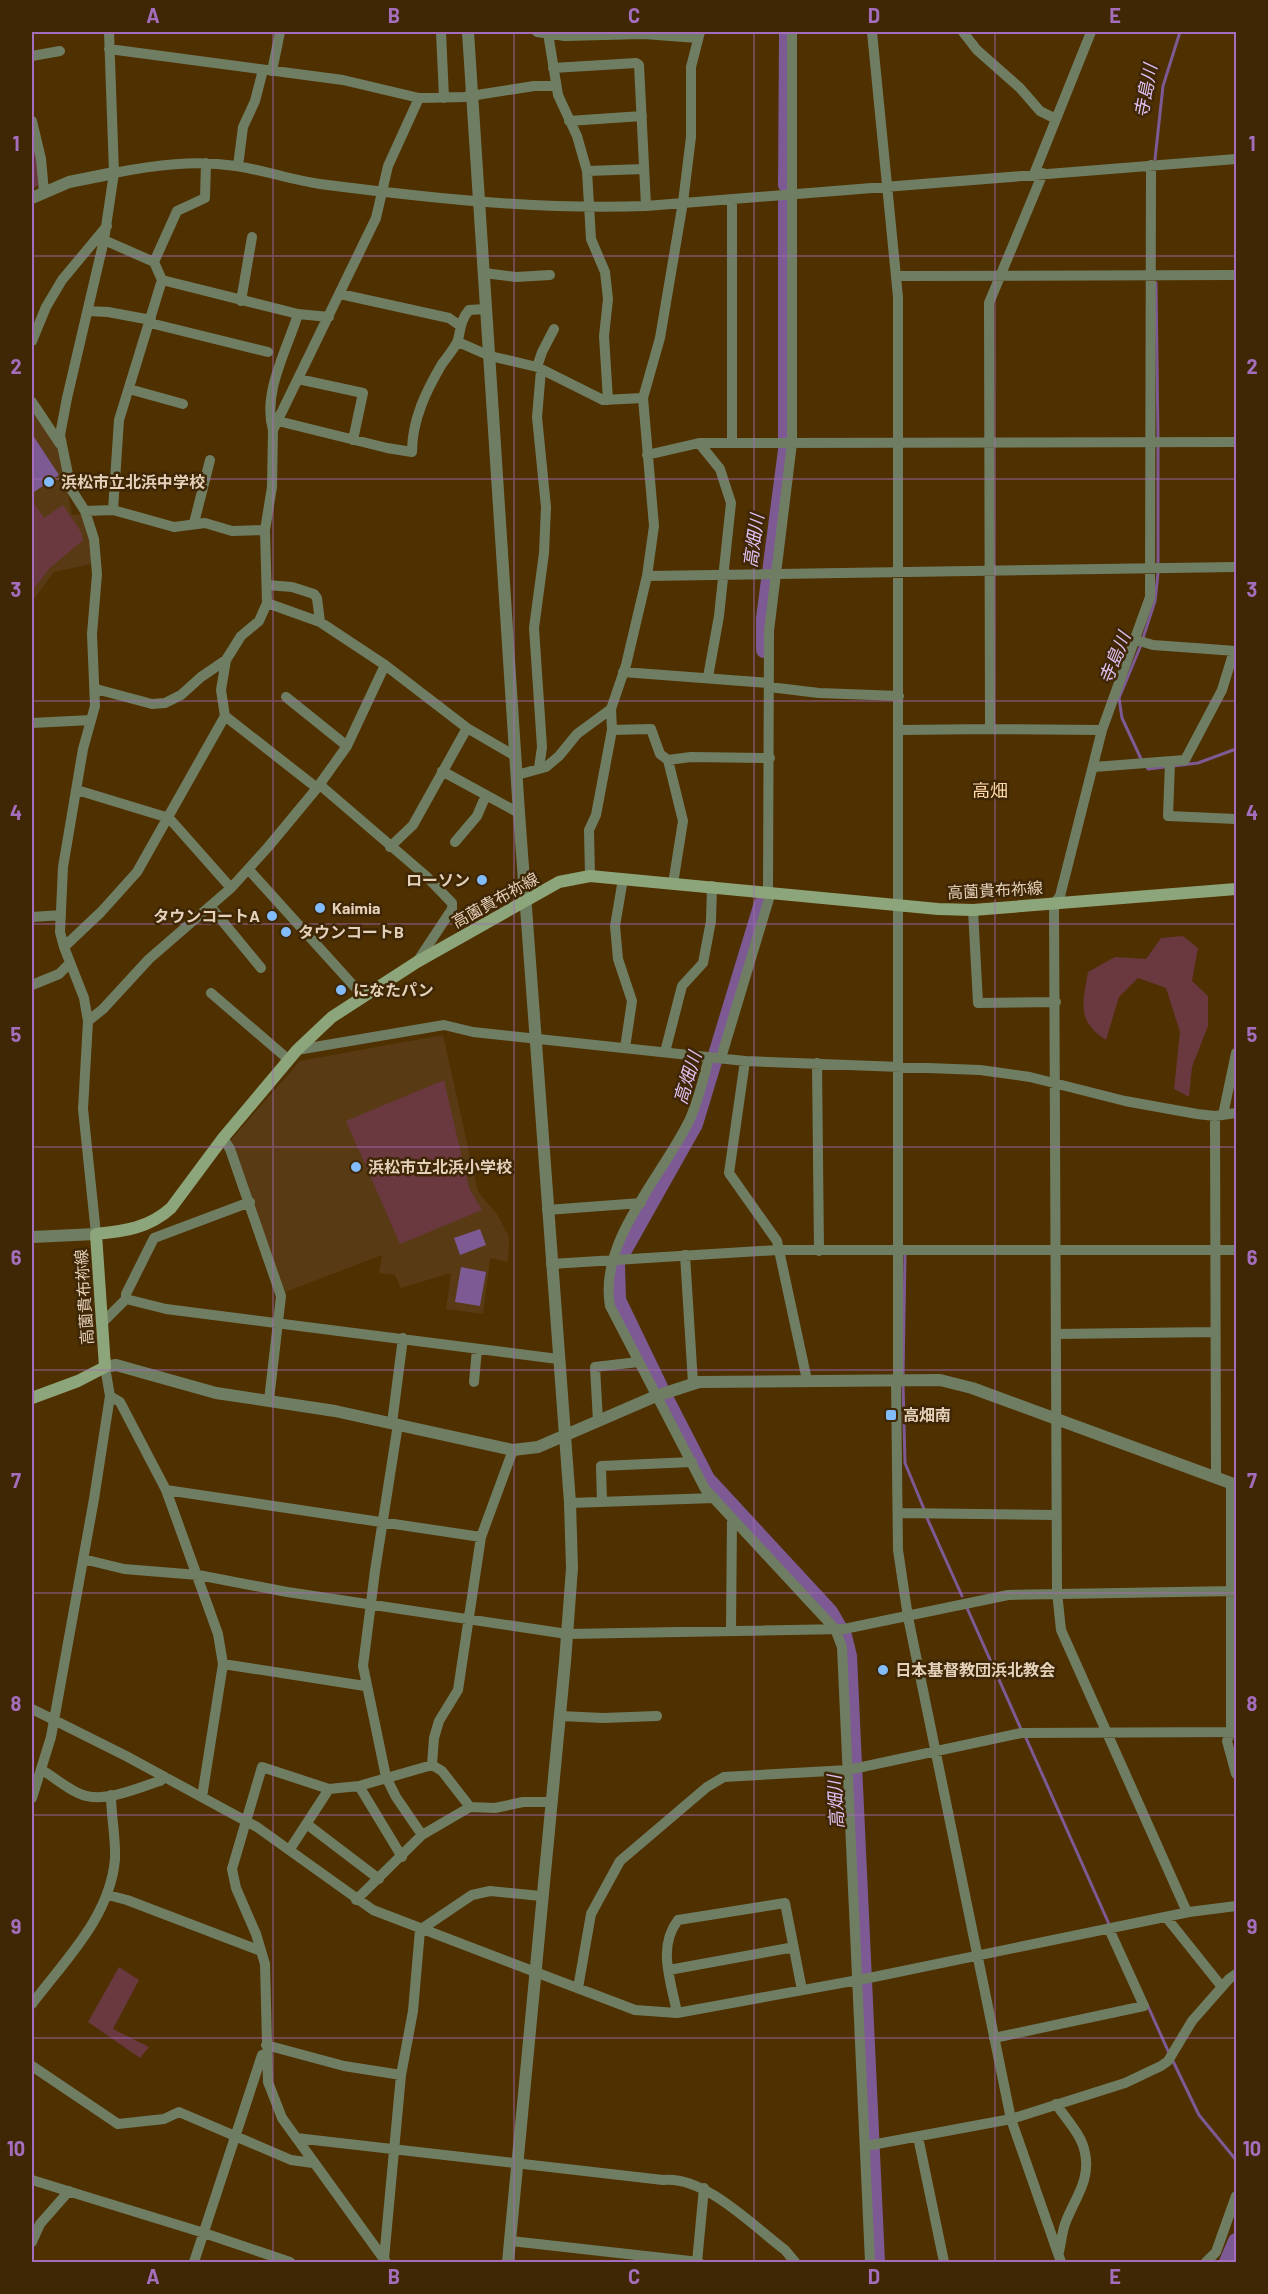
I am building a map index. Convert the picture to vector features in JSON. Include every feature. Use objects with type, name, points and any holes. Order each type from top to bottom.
[{"type":"main road","name":"高薗貴布祢線","points":[[32,1398],[78,1381],[105,1367],[104,1321],[96,1234],[132,1229],[162,1216],[183,1195],[223,1138],[293,1055],[332,1017],[362,995],[417,962],[560,882],[590,876],[973,910],[1236,889]]},
{"type":"street","points":[[32,1238],[96,1234],[83,1109],[88,1021],[84,998],[64,947],[61,915],[63,867],[83,749],[96,689],[92,634],[97,574],[94,539],[85,511],[70,489],[60,435],[104,240],[114,173],[110,32]]},
{"type":"street","points":[[238,166],[243,127],[268,71],[280,32]]},
{"type":"street","points":[[441,32],[444,98]]},
{"type":"street","points":[[468,32],[515,756],[570,1503],[572,1568],[508,2262]]},
{"type":"street","points":[[590,876],[589,830],[596,815],[612,730],[611,710],[624,672],[647,576],[654,526],[643,398],[660,338],[683,202],[691,137],[691,67],[699,35],[542,32],[556,86],[577,136],[587,171],[591,239],[605,272],[608,299],[604,336],[608,400]]},
{"type":"street","points":[[792,32],[788,443],[770,575],[767,684],[766,758],[770,891],[715,1058],[690,1119],[611,1260],[606,1289],[610,1306],[705,1489],[838,1629],[842,1647],[852,1769],[870,2146],[870,2262]]},
{"type":"street","points":[[872,32],[898,276],[900,730],[898,1550],[908,1617],[935,1753],[1011,2119],[1060,2258]]},
{"type":"street","points":[[963,32],[977,50],[1020,88],[1040,111],[1056,119]]},
{"type":"street","points":[[990,729],[989,303],[1056,119],[1091,32]]},
{"type":"street","points":[[109,49],[343,80],[419,98],[473,96],[534,86],[556,86]]},
{"type":"street","points":[[32,56],[60,51]]},
{"type":"street","points":[[553,68],[636,63],[640,68],[646,206]]},
{"type":"street","points":[[64,947],[128,883],[169,818],[201,755],[225,716],[221,690],[226,660],[241,636],[260,621],[267,603],[265,530],[272,487],[275,425],[376,218],[388,166],[419,98]]},
{"type":"street","points":[[569,121],[642,116]]},
{"type":"street","points":[[32,121],[41,159],[44,192]]},
{"type":"street","points":[[32,198],[69,182],[143,167],[206,163],[238,166],[317,183],[479,203],[589,208],[646,206],[1236,159]]},
{"type":"street","points":[[154,262],[177,212],[205,198],[206,163]]},
{"type":"street","points":[[1150,165],[1154,276],[1150,442],[1150,597],[1140,641],[1102,730],[1060,896],[1054,904],[1058,1250],[1056,1515],[1061,1629],[1187,1912]]},
{"type":"street","points":[[587,171],[644,169]]},
{"type":"street","points":[[732,199],[732,443]]},
{"type":"street","points":[[32,342],[46,307],[62,280],[107,225]]},
{"type":"street","points":[[242,301],[252,237]]},
{"type":"street","points":[[104,240],[154,262],[162,280],[119,420],[113,510]]},
{"type":"street","points":[[484,273],[516,277],[550,275]]},
{"type":"street","points":[[898,276],[1236,275]]},
{"type":"street","points":[[162,280],[298,314],[329,317]]},
{"type":"street","points":[[340,294],[449,318],[459,325]]},
{"type":"street","points":[[298,314],[272,393],[268,414],[275,425],[412,452],[412,433],[419,409],[435,376],[458,342],[459,325],[469,310],[486,309]]},
{"type":"street","points":[[88,311],[150,322],[268,352]]},
{"type":"street","points":[[539,768],[542,747],[534,628],[544,553],[546,507],[537,417],[539,369],[554,329]]},
{"type":"street","points":[[458,342],[490,356],[539,369],[608,400],[643,398]]},
{"type":"street","points":[[298,379],[363,393],[353,440]]},
{"type":"street","points":[[129,389],[183,404]]},
{"type":"street","points":[[32,402],[62,447]]},
{"type":"street","points":[[647,454],[699,443],[1236,442]]},
{"type":"street","points":[[699,443],[720,469],[730,497],[724,575],[708,677]]},
{"type":"street","points":[[194,523],[210,460]]},
{"type":"street","points":[[85,511],[113,510],[174,527],[205,523],[232,531],[265,530]]},
{"type":"street","points":[[647,576],[1236,567]]},
{"type":"street","points":[[267,585],[303,589],[314,594],[317,598],[320,622]]},
{"type":"street","points":[[267,603],[320,622],[385,665],[467,728],[515,756]]},
{"type":"street","points":[[1094,767],[1144,764],[1170,766],[1185,760],[1222,690],[1235,651],[1140,641]]},
{"type":"street","points":[[96,689],[152,704],[165,703],[181,695],[201,677],[226,660]]},
{"type":"street","points":[[88,1021],[103,1009],[156,952],[249,870],[319,786],[347,746],[385,665]]},
{"type":"street","points":[[624,672],[708,677],[819,693],[899,696]]},
{"type":"street","points":[[286,697],[347,746]]},
{"type":"street","points":[[517,775],[546,767],[559,756],[577,734],[611,710]]},
{"type":"street","points":[[225,716],[319,786],[426,876],[453,906],[417,962]]},
{"type":"street","points":[[32,723],[91,720]]},
{"type":"street","points":[[390,847],[413,825],[467,728]]},
{"type":"street","points":[[612,730],[651,729],[660,754],[668,760],[683,821],[673,884]]},
{"type":"street","points":[[900,730],[1102,730]]},
{"type":"street","points":[[668,760],[691,757],[766,758]]},
{"type":"street","points":[[1170,766],[1168,816],[1236,819]]},
{"type":"street","points":[[442,771],[519,813]]},
{"type":"street","points":[[77,790],[169,818],[231,888]]},
{"type":"street","points":[[455,842],[477,816],[486,795]]},
{"type":"street","points":[[249,870],[362,995]]},
{"type":"street","points":[[623,879],[615,926],[618,959],[632,1001],[625,1048]]},
{"type":"street","points":[[665,1052],[682,986],[703,963],[711,921],[712,886]]},
{"type":"street","points":[[210,906],[261,968]]},
{"type":"street","points":[[973,910],[978,1003],[1056,1002]]},
{"type":"street","points":[[32,917],[61,915]]},
{"type":"street","points":[[32,985],[59,974],[70,963]]},
{"type":"street","points":[[211,993],[293,1055],[444,1025],[468,1031],[745,1061],[980,1070],[1056,1083],[1125,1101],[1219,1115],[1236,1113]]},
{"type":"street","points":[[1216,1478],[1215,1251],[1219,1115],[1236,1053]]},
{"type":"street","points":[[745,1061],[729,1173],[771,1230],[778,1250],[807,1380]]},
{"type":"street","points":[[817,1063],[819,1251]]},
{"type":"street","points":[[223,1138],[230,1149],[250,1202],[281,1296],[269,1400]]},
{"type":"street","points":[[104,1321],[126,1299],[126,1294],[154,1238],[250,1202]]},
{"type":"street","points":[[547,1210],[641,1203]]},
{"type":"street","points":[[551,1264],[778,1250],[1236,1250]]},
{"type":"street","points":[[685,1255],[693,1383]]},
{"type":"street","points":[[126,1299],[166,1309],[558,1359]]},
{"type":"street","points":[[1056,1334],[1215,1332]]},
{"type":"street","points":[[403,1338],[383,1522],[363,1650],[365,1686],[380,1738],[386,1777],[396,1797],[422,1835]]},
{"type":"street","points":[[474,1382],[477,1349]]},
{"type":"street","points":[[598,1421],[595,1367],[638,1362]]},
{"type":"street","points":[[32,1798],[42,1770],[54,1720],[83,1559],[110,1396],[105,1367],[116,1365],[198,1389],[395,1424],[513,1450],[538,1447],[656,1396],[693,1383],[900,1379],[957,1384],[1057,1419],[1234,1484],[1234,1732],[1227,1741],[1236,1774]]},
{"type":"street","points":[[110,1396],[120,1402],[166,1490],[218,1634],[223,1664],[202,1797]]},
{"type":"street","points":[[432,1765],[434,1738],[439,1721],[458,1690],[481,1537],[513,1450]]},
{"type":"street","points":[[602,1502],[601,1466],[692,1462]]},
{"type":"street","points":[[166,1490],[481,1537]]},
{"type":"street","points":[[570,1503],[714,1498]]},
{"type":"street","points":[[899,1514],[1056,1515]]},
{"type":"street","points":[[731,1631],[732,1518]]},
{"type":"street","points":[[83,1559],[124,1569],[198,1575],[468,1620],[567,1634],[838,1629],[908,1617],[1008,1595],[1058,1592],[1233,1591]]},
{"type":"street","points":[[223,1664],[365,1686]]},
{"type":"street","points":[[32,1709],[246,1820],[290,1849],[356,1900],[420,1930],[635,2010],[677,2013],[862,1979],[1187,1912],[1236,1906]]},
{"type":"street","points":[[560,1716],[603,1718],[657,1716]]},
{"type":"street","points":[[578,1988],[591,1914],[620,1862],[707,1787],[731,1775],[852,1769],[1021,1733],[1234,1732]]},
{"type":"street","points":[[385,2261],[313,2163],[272,2098],[266,2068],[266,1982],[261,1951],[232,1877],[233,1860],[262,1767],[329,1789],[358,1786],[432,1765],[442,1771],[470,1807]]},
{"type":"street","points":[[42,1770],[78,1794],[94,1797],[111,1795],[160,1781],[165,1777]]},
{"type":"street","points":[[358,1786],[402,1857]]},
{"type":"street","points":[[290,1849],[308,1825],[329,1789]]},
{"type":"street","points":[[32,2004],[80,1943],[108,1895],[115,1858],[111,1795]]},
{"type":"street","points":[[356,1900],[422,1835],[470,1807],[495,1808],[523,1802],[552,1802]]},
{"type":"street","points":[[308,1825],[379,1879]]},
{"type":"street","points":[[420,1930],[472,1895],[490,1891],[542,1896]]},
{"type":"street","points":[[108,1895],[127,1900],[261,1951]]},
{"type":"street","points":[[677,2013],[665,1946],[669,1932],[678,1920],[785,1903],[802,1990]]},
{"type":"street","points":[[1167,1917],[1222,1987]]},
{"type":"street","points":[[994,2038],[1144,2006],[1109,1929]]},
{"type":"street","points":[[385,2261],[401,2074],[413,2011],[420,1930]]},
{"type":"street","points":[[669,1970],[789,1948],[793,1950]]},
{"type":"street","points":[[870,2146],[1011,2119],[1125,2083],[1168,2061],[1192,2021],[1236,1974]]},
{"type":"street","points":[[266,2045],[344,2066],[401,2074]]},
{"type":"street","points":[[194,2262],[266,2045]]},
{"type":"street","points":[[32,2066],[118,2124],[164,2119],[179,2112],[236,2134],[291,2160],[313,2163]]},
{"type":"street","points":[[1056,2104],[1077,2133],[1085,2151],[1086,2165],[1085,2181],[1065,2225],[1060,2258]]},
{"type":"street","points":[[918,2137],[944,2262]]},
{"type":"street","points":[[296,2138],[395,2147],[663,2180],[679,2178],[704,2188],[784,2250],[795,2262]]},
{"type":"street","points":[[32,2180],[290,2262]]},
{"type":"street","points":[[511,2241],[697,2262],[704,2188]]},
{"type":"street","points":[[32,2242],[40,2224],[69,2191]]},
{"type":"street","points":[[1206,2262],[1216,2252],[1236,2196]]},
{"type":"shaded area","points":[[32,128],[40,184],[32,189]]},
{"type":"shaded area","name":"浜松市立北浜中学校","points":[[32,407],[60,451],[72,515],[82,514],[89,533],[92,564],[54,572],[32,602]]},
{"type":"shaded area","points":[[32,434],[59,475],[34,492],[32,489]]},
{"type":"shaded area","points":[[32,500],[44,518],[63,505],[81,532],[83,540],[50,568],[32,591]]},
{"type":"shaded area","points":[[1183,936],[1198,948],[1192,981],[1208,996],[1208,1026],[1192,1067],[1189,1097],[1174,1089],[1180,1032],[1166,988],[1138,978],[1119,997],[1106,1040],[1090,1026],[1084,1010],[1088,972],[1115,957],[1146,959],[1161,938]]},
{"type":"shaded area","name":"浜松市立北浜小学校","points":[[443,1035],[478,1192],[497,1214],[509,1237],[508,1262],[490,1258],[483,1314],[446,1309],[451,1273],[401,1288],[395,1275],[379,1273],[382,1255],[285,1292],[230,1141],[300,1061]]},
{"type":"shaded area","points":[[444,1080],[469,1188],[482,1210],[400,1244],[346,1121]]},
{"type":"shaded area","points":[[480,1229],[486,1245],[460,1255],[454,1238]]},
{"type":"shaded area","points":[[461,1267],[486,1272],[480,1306],[455,1302]]},
{"type":"shaded area","points":[[119,1967],[139,1980],[113,2029],[149,2047],[140,2058],[88,2022]]},
{"type":"waterway","name":"高畑川","points":[[786,185],[787,32]]},
{"type":"waterway","name":"寺島川","points":[[1155,159],[1163,86],[1180,32]]},
{"type":"waterway","name":"高畑川","points":[[764,650],[764,618],[786,450],[786,202]]},
{"type":"waterway","name":"寺島川","points":[[1156,283],[1158,438]]},
{"type":"waterway","name":"寺島川","points":[[1158,446],[1158,563]]},
{"type":"waterway","name":"寺島川","points":[[1143,638],[1155,601],[1158,573]]},
{"type":"waterway","name":"寺島川","points":[[1141,645],[1119,698],[1122,718],[1142,761]]},
{"type":"waterway","name":"寺島川","points":[[1146,766],[1148,769],[1198,763],[1236,749]]},
{"type":"waterway","name":"高畑川","points":[[623,1252],[695,1124],[762,903]]},
{"type":"waterway","points":[[903,1377],[905,1255]]},
{"type":"waterway","name":"高畑川","points":[[617,1265],[618,1300],[660,1387]]},
{"type":"waterway","points":[[903,1383],[905,1463],[924,1509]]},
{"type":"waterway","name":"高畑川","points":[[667,1401],[707,1479],[830,1612],[844,1636],[849,1656],[877,2262]]},
{"type":"waterway","points":[[927,1518],[962,1596]]},
{"type":"waterway","points":[[967,1608],[1021,1729]]},
{"type":"waterway","points":[[1026,1738],[1109,1924]]},
{"type":"waterway","points":[[1147,2004],[1169,2053]]},
{"type":"waterway","points":[[1172,2059],[1199,2115],[1236,2160]]},
{"type":"waterway","name":"寺島川","points":[[1227,2262],[1236,2241]]},
{"type":"place","name":"浜松市立北浜中学校","points":[[49,482]]},
{"type":"place","name":"ローソン","points":[[482,880]]},
{"type":"place","name":"Kaimia","points":[[320,908]]},
{"type":"place","name":"タウンコートA","points":[[272,916]]},
{"type":"place","name":"タウンコートB","points":[[286,932]]},
{"type":"place","name":"になたパン","points":[[341,990]]},
{"type":"place","name":"浜松市立北浜小学校","points":[[356,1167]]},
{"type":"place","name":"高畑南","points":[[891,1415]]},
{"type":"place","name":"日本基督教団浜北教会","points":[[883,1670]]},
{"type":"district","name":"高畑","points":[[990,791]]}]
